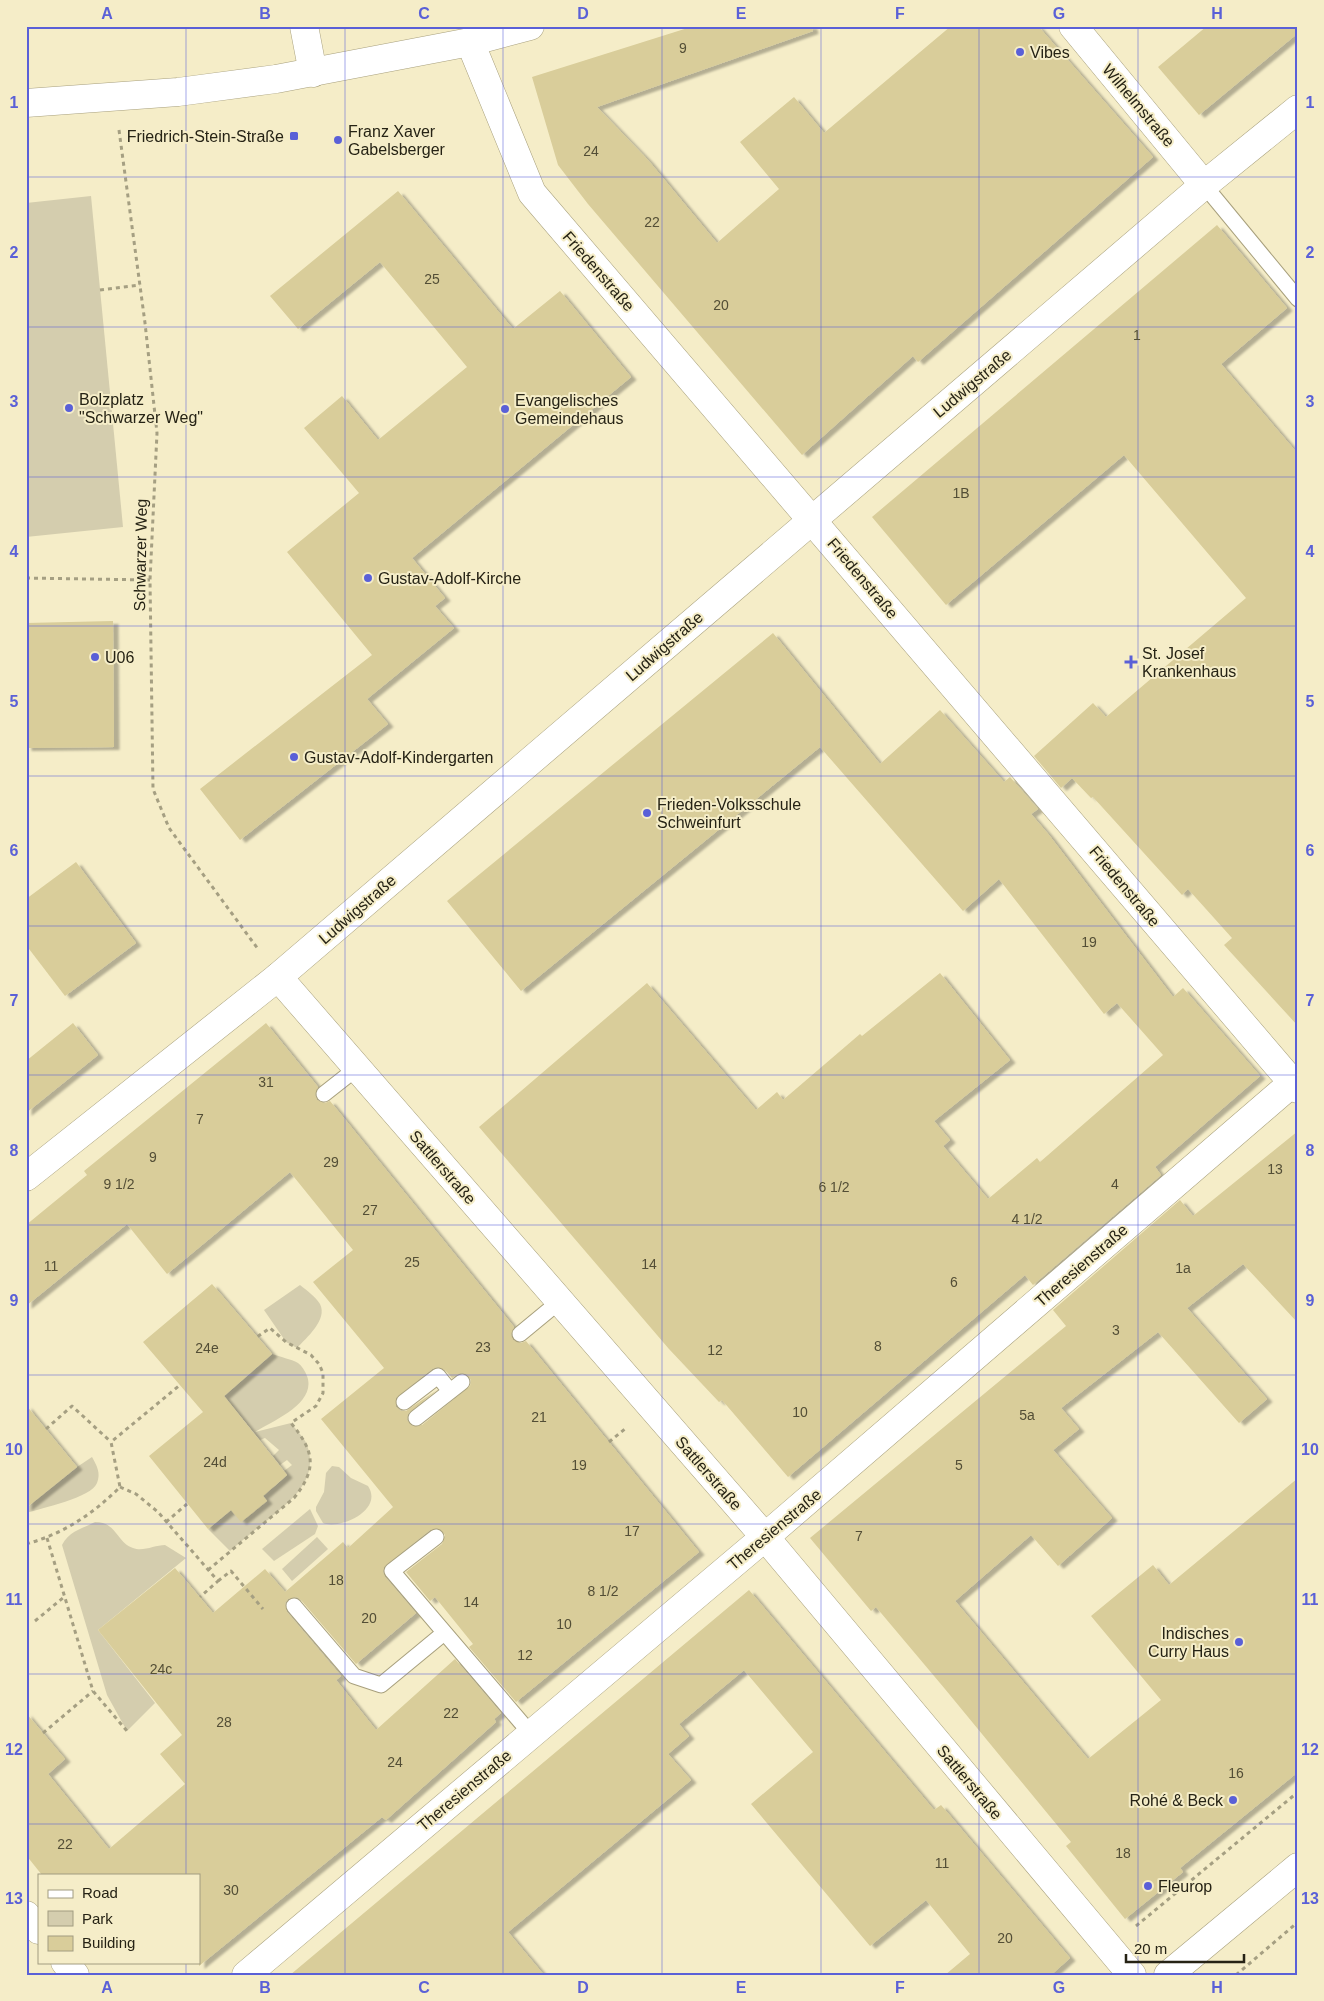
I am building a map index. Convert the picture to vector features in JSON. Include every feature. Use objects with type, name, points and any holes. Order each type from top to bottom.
[{"type":"street","points":[[304,26],[313,73]]},
{"type":"street","points":[[26,103],[178,92],[313,73],[470,42],[530,26]]},
{"type":"street","name":"Wilhelmstraße","points":[[1074,26],[1204,185]]},
{"type":"street","name":"Friedenstraße","points":[[470,42],[532,193],[1296,1083]]},
{"type":"street","name":"Ludwigstraße","points":[[26,1177],[278,977],[1204,185],[1298,109]]},
{"type":"street","name":"Sattlerstraße","points":[[278,977],[765,1537],[1132,1975]]},
{"type":"street","name":"Theresienstraße","points":[[246,1975],[765,1537],[1296,1083]]},
{"type":"street","points":[[1168,1975],[1298,1867]]},
{"type":"street","points":[[26,1915],[38,1929]]},
{"type":"street","points":[[67,1964],[75,1975]]},
{"type":"lane","points":[[1204,185],[1272,265],[1298,299]]},
{"type":"lane","points":[[324,1094],[357,1068]]},
{"type":"lane","points":[[520,1334],[560,1301]]},
{"type":"lane","points":[[404,1402],[438,1376],[456,1386],[416,1418]]},
{"type":"lane","points":[[436,1537],[392,1571],[531,1734]]},
{"type":"lane","points":[[294,1606],[354,1676],[381,1686],[444,1633]]},
{"type":"path","name":"Schwarzer Weg","points":[[115,97],[140,285],[156,433],[150,580],[153,789],[169,828],[278,977]]},
{"type":"path","points":[[100,290],[140,285]]},
{"type":"path","points":[[26,578],[150,580]]},
{"type":"path","points":[[208,1570],[294,1498],[304,1485],[310,1469],[310,1455],[306,1441],[291,1423],[316,1406],[323,1393],[323,1373],[319,1364],[311,1355],[286,1342],[270,1328],[257,1337]]},
{"type":"path","points":[[111,1442],[180,1385]]},
{"type":"path","points":[[46,1429],[72,1406],[111,1442],[120,1487]]},
{"type":"path","points":[[120,1487],[148,1502],[218,1581]]},
{"type":"path","points":[[26,1544],[47,1538],[79,1521],[107,1500],[120,1487]]},
{"type":"path","points":[[166,1522],[187,1504]]},
{"type":"path","points":[[47,1538],[93,1691],[127,1731]]},
{"type":"path","points":[[200,1597],[231,1571],[263,1609]]},
{"type":"path","points":[[35,1621],[64,1597]]},
{"type":"path","points":[[43,1733],[93,1691]]},
{"type":"path","points":[[1110,1948],[1298,1792]]},
{"type":"path","points":[[1236,1975],[1298,1922]]},
{"type":"green space","name":"Bolzplatz \"Schwarzer Weg\"","points":[[91,196],[123,527],[26,537],[26,203]]},
{"type":"green space","points":[[300,1285],[316,1299],[322,1310],[319,1322],[297,1348],[286,1342],[264,1310]]},
{"type":"green space","points":[[272,1354],[298,1363],[307,1376],[308,1386],[306,1394],[292,1410],[255,1432],[291,1423],[307,1445],[310,1468],[307,1478],[295,1496],[230,1551],[208,1529],[231,1510],[267,1501],[260,1492],[275,1486],[287,1475],[284,1471],[292,1465],[287,1460],[280,1465],[273,1456],[279,1450],[265,1438],[260,1440],[224,1396]]},
{"type":"green space","points":[[92,1457],[99,1476],[93,1488],[76,1498],[26,1513],[26,1508]]},
{"type":"green space","points":[[332,1466],[339,1467],[351,1478],[368,1486],[371,1495],[370,1503],[365,1510],[349,1521],[339,1524],[323,1523],[316,1511],[316,1507],[324,1492],[326,1473]]},
{"type":"green space","points":[[310,1509],[318,1526],[315,1534],[274,1561],[262,1549]]},
{"type":"green space","points":[[95,1522],[108,1525],[123,1542],[133,1548],[141,1549],[165,1545],[186,1558],[98,1630],[155,1703],[127,1731],[107,1695],[62,1545],[72,1533]]},
{"type":"green space","points":[[317,1537],[328,1549],[292,1581],[282,1569]]},
{"type":"building","points":[[694,26],[812,26],[813,31],[597,107],[648,160],[717,243],[779,189],[740,142],[794,97],[824,133],[951,26],[1038,26],[1153,157],[918,362],[913,356],[802,455],[588,204],[558,165],[532,77]]},
{"type":"building","points":[[1207,26],[1298,26],[1298,33],[1199,115],[1158,67]]},
{"type":"building","points":[[398,191],[513,329],[560,291],[631,377],[412,558],[445,598],[435,606],[454,628],[367,699],[388,724],[240,840],[200,789],[372,655],[287,552],[359,493],[304,428],[342,396],[378,440],[467,367],[380,262],[298,329],[270,296]]},
{"type":"building","name":"St. Josef Krankenhaus","points":[[1217,225],[1287,308],[1221,364],[1298,454],[1298,1026],[1224,945],[1232,938],[1188,889],[1182,895],[1093,797],[1091,798],[1072,778],[1061,788],[1034,756],[1093,703],[1106,717],[1246,598],[1124,455],[946,605],[872,517]]},
{"type":"building","name":"U06","points":[[113,621],[114,747],[26,748],[26,623]]},
{"type":"building","points":[[773,633],[880,764],[940,710],[1004,782],[1010,777],[1038,809],[1031,814],[1173,997],[1183,988],[1260,1076],[1155,1167],[1161,1175],[1033,1285],[1025,1275],[788,1477],[722,1400],[719,1402],[669,1349],[479,1127],[647,983],[756,1110],[777,1092],[783,1100],[860,1034],[862,1036],[940,973],[1010,1060],[934,1121],[950,1140],[943,1146],[988,1199],[1037,1158],[1040,1162],[1163,1055],[1117,1003],[1104,1014],[999,879],[963,911],[820,747],[521,991],[447,901]]},
{"type":"building","points":[[76,862],[136,943],[65,996],[26,945],[26,899]]},
{"type":"building","points":[[73,1023],[98,1055],[26,1113],[26,1061]]},
{"type":"building","points":[[266,1023],[318,1087],[315,1095],[317,1100],[325,1103],[330,1101],[514,1327],[511,1335],[513,1340],[521,1343],[526,1341],[699,1552],[516,1702],[469,1647],[473,1644],[435,1597],[430,1601],[406,1572],[442,1544],[445,1535],[440,1529],[430,1530],[384,1567],[385,1577],[416,1613],[356,1664],[301,1600],[297,1597],[288,1599],[285,1603],[287,1612],[341,1676],[336,1680],[376,1730],[455,1659],[501,1713],[494,1719],[496,1722],[386,1820],[382,1817],[199,1966],[200,1874],[41,1874],[26,1855],[26,1713],[65,1759],[48,1774],[109,1849],[185,1784],[160,1754],[182,1735],[98,1630],[175,1568],[213,1613],[265,1569],[285,1592],[343,1542],[348,1548],[393,1507],[321,1419],[384,1368],[313,1282],[353,1250],[290,1172],[167,1274],[127,1224],[26,1306],[26,1225],[87,1175],[84,1171]],"holes":[[[437,1367],[445,1370],[452,1378],[460,1373],[466,1374],[471,1380],[470,1386],[422,1425],[412,1426],[407,1420],[408,1414],[437,1390],[406,1411],[401,1411],[396,1407],[396,1398],[432,1369]]]},
{"type":"building","points":[[1298,1131],[1298,1323],[1243,1264],[1187,1308],[1267,1399],[1239,1423],[1158,1332],[1061,1408],[1079,1429],[1053,1450],[1112,1518],[1058,1566],[1031,1535],[955,1601],[1088,1759],[1161,1700],[1091,1616],[1153,1565],[1169,1585],[1298,1478],[1298,1772],[1180,1868],[1183,1872],[1125,1919],[1066,1846],[1071,1842],[945,1689],[876,1607],[871,1611],[810,1538],[1066,1326],[1053,1310],[1180,1200],[1193,1216]]},
{"type":"building","points":[[212,1284],[272,1354],[224,1396],[287,1475],[263,1496],[267,1501],[241,1522],[231,1510],[208,1529],[149,1456],[203,1412],[143,1342]]},
{"type":"building","points":[[26,1405],[77,1467],[26,1508]]},
{"type":"building","points":[[749,1590],[934,1810],[941,1805],[1070,1958],[1051,1975],[945,1975],[970,1954],[926,1900],[870,1946],[751,1804],[813,1752],[744,1670],[679,1724],[689,1736],[668,1754],[691,1780],[508,1932],[544,1975],[290,1975]]},
{"type":"place","name":"Vibes","points":[[1020,52]]},
{"type":"place","name":"Friedrich-Stein-Straße","points":[[294,136]]},
{"type":"place","name":"Franz Xaver Gabelsberger","points":[[338,140]]},
{"type":"place","name":"Bolzplatz \"Schwarzer Weg\"","points":[[69,408]]},
{"type":"place","name":"Evangelisches Gemeindehaus","points":[[505,409]]},
{"type":"place","name":"Gustav-Adolf-Kirche","points":[[368,578]]},
{"type":"place","name":"U06","points":[[95,657]]},
{"type":"place","name":"St. Josef Krankenhaus","points":[[1131,662]]},
{"type":"place","name":"Gustav-Adolf-Kindergarten","points":[[294,757]]},
{"type":"place","name":"Frieden-Volksschule Schweinfurt","points":[[647,813]]},
{"type":"place","name":"Indisches Curry Haus","points":[[1239,1642]]},
{"type":"place","name":"Rohé & Beck","points":[[1233,1800]]},
{"type":"place","name":"Fleurop","points":[[1148,1886]]}]
